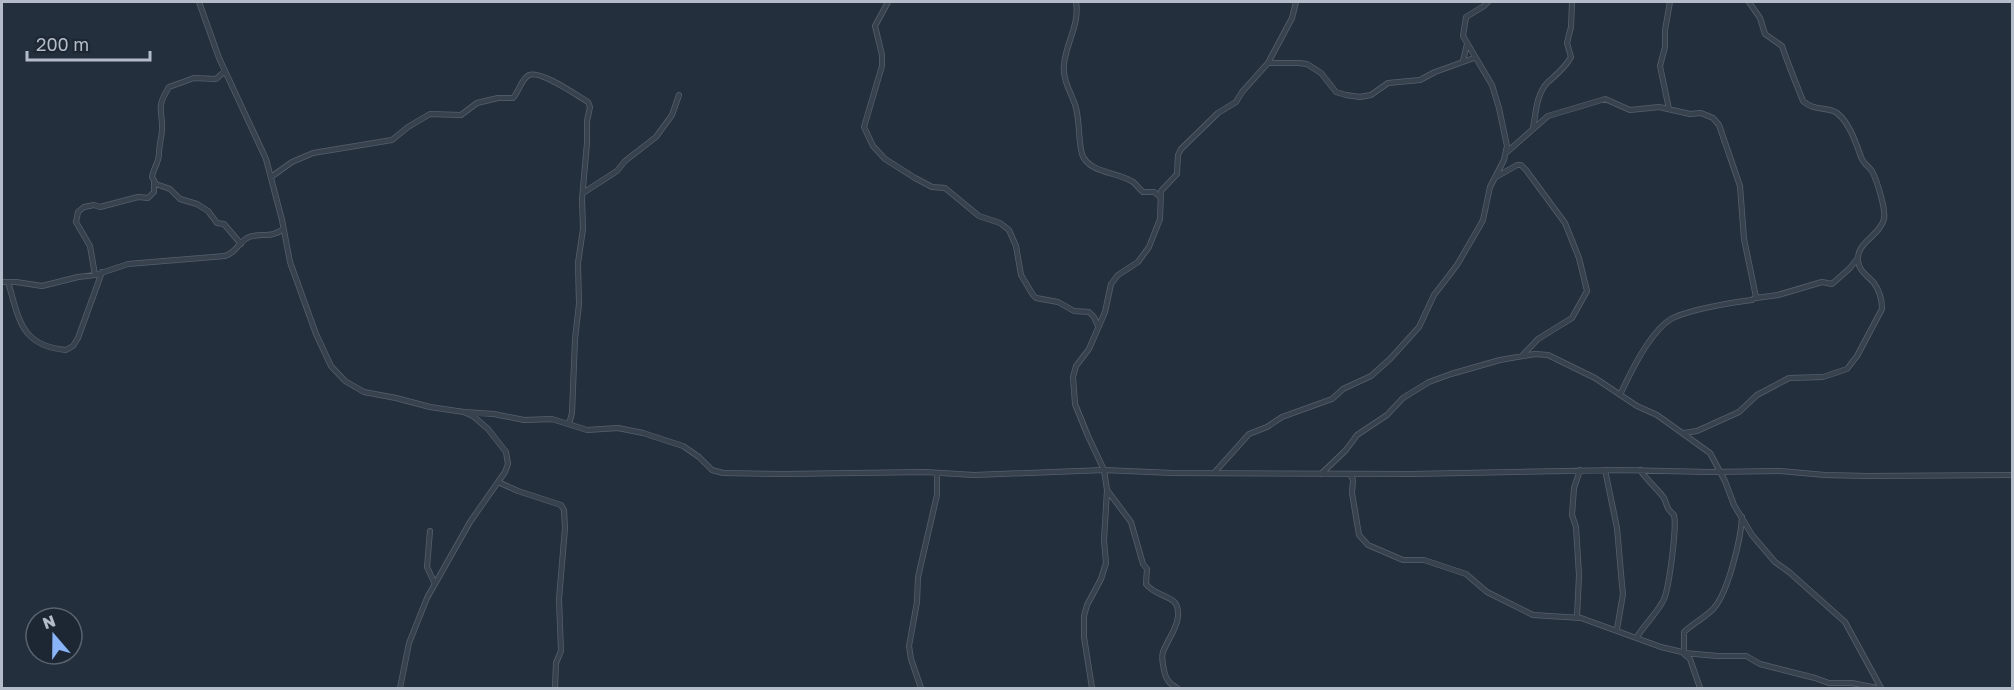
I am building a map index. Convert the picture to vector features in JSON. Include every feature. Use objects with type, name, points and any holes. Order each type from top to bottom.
[{"type":"street","points":[[200,2],[211,37],[253,128],[271,177],[290,262],[310,321],[326,357],[338,375],[364,392],[430,407],[494,414],[524,420],[552,419],[587,430],[618,428],[649,434],[690,450],[712,470],[718,472],[974,475],[1104,470],[1321,474],[1640,470],[1791,471],[1868,476],[2013,475]]},
{"type":"street","points":[[888,2],[876,23],[882,66],[864,127],[873,146],[885,159],[907,174],[932,187],[943,187],[979,216],[1004,225],[1014,239],[1021,275],[1033,295],[1036,298],[1058,302],[1074,311],[1089,312],[1099,327]]},
{"type":"street","points":[[1076,2],[1077,14],[1063,70],[1076,108],[1084,158],[1094,167],[1131,181],[1143,192],[1156,192],[1160,197]]},
{"type":"street","points":[[1092,688],[1084,637],[1084,616],[1106,563],[1104,540],[1107,490],[1104,470],[1080,418],[1073,392],[1075,368],[1088,352],[1099,327],[1114,279],[1138,262],[1149,247],[1160,219],[1162,189],[1177,174],[1177,158],[1181,148],[1218,113],[1236,102],[1268,63],[1292,18],[1296,2]]},
{"type":"street","points":[[1488,2],[1466,17],[1463,32],[1467,44],[1497,99],[1507,152]]},
{"type":"street","points":[[1533,128],[1536,106],[1544,88],[1557,76],[1571,57],[1567,44],[1572,27],[1572,2]]},
{"type":"street","points":[[1669,109],[1660,66],[1665,48],[1665,30],[1670,2]]},
{"type":"street","points":[[1620,395],[1636,363],[1668,321],[1690,312],[1778,294],[1824,281],[1831,285],[1850,268],[1858,258],[1864,244],[1882,225],[1884,208],[1873,175],[1862,160],[1854,139],[1838,114],[1831,110],[1819,110],[1804,103],[1784,58],[1782,46],[1765,33],[1760,18],[1749,2]]},
{"type":"street","points":[[1463,61],[1467,44]]},
{"type":"street","points":[[1268,63],[1307,64],[1321,73],[1336,92],[1346,96],[1360,97],[1371,95],[1388,83],[1420,80],[1474,57]]},
{"type":"street","points":[[95,275],[90,246],[76,222],[78,212],[84,207],[100,207],[138,197],[148,198],[153,194],[152,174],[159,156],[158,147],[162,130],[160,106],[167,90],[171,85],[194,78],[216,79],[225,71]]},
{"type":"street","points":[[271,177],[292,162],[313,153],[392,140],[430,114],[463,114],[476,104],[498,98],[513,98],[527,77],[536,74],[550,79],[589,104],[583,229],[578,263],[579,304],[572,414],[569,424]]},
{"type":"street","points":[[583,193],[617,171],[625,161],[661,133],[672,115],[679,95]]},
{"type":"street","points":[[1214,473],[1249,434],[1271,425],[1282,417],[1332,399],[1343,389],[1371,376],[1397,353],[1419,327],[1435,293],[1457,265],[1483,220],[1490,187],[1507,152],[1549,115],[1605,99],[1632,110],[1646,107],[1669,109],[1691,114],[1701,113],[1713,118],[1719,125],[1740,186],[1744,239],[1756,298]]},
{"type":"street","points":[[1494,178],[1517,165],[1525,168],[1565,223],[1577,252],[1586,289],[1585,297],[1572,318],[1543,335],[1522,356]]},
{"type":"street","points":[[154,183],[170,189],[182,200],[208,211],[217,223],[224,224],[241,244]]},
{"type":"street","points":[[2,282],[42,286],[95,275],[136,263],[195,260],[228,255],[248,238],[273,235],[283,229]]},
{"type":"street","points":[[1684,433],[1694,432],[1739,412],[1757,395],[1789,378],[1823,377],[1850,367],[1882,309],[1876,286],[1860,266],[1858,258]]},
{"type":"street","points":[[1850,268],[1860,266]]},
{"type":"street","points":[[8,282],[26,333],[43,344],[66,350],[73,346],[78,338],[102,272]]},
{"type":"street","points":[[1321,474],[1346,450],[1357,435],[1387,415],[1403,398],[1429,382],[1484,364],[1535,354],[1548,356],[1595,378],[1684,433],[1711,454],[1734,505],[1752,535],[1773,560],[1848,626],[1879,688]]},
{"type":"street","points":[[400,688],[412,633],[435,584],[478,509],[508,464],[506,452],[483,424],[464,412]]},
{"type":"street","points":[[1690,438],[1694,432]]},
{"type":"street","points":[[1605,470],[1617,528],[1623,594],[1617,629]]},
{"type":"street","points":[[1637,637],[1665,598],[1670,578],[1676,525],[1674,516],[1667,509],[1663,497],[1640,470]]},
{"type":"street","points":[[1577,617],[1578,567],[1576,527],[1572,513],[1574,488],[1580,471]]},
{"type":"street","points":[[921,688],[909,646],[917,603],[918,577],[936,498],[937,473]]},
{"type":"street","points":[[1348,474],[1353,478],[1352,493],[1359,532],[1364,542],[1403,560],[1424,560],[1466,574],[1487,592],[1533,615],[1577,617],[1684,653],[1746,656],[1760,664],[1829,683],[1852,683],[1879,688]]},
{"type":"street","points":[[498,482],[561,505],[564,510],[565,541],[560,572],[559,613],[561,651],[556,663],[555,688]]},
{"type":"street","points":[[1107,490],[1131,522],[1143,564],[1147,569],[1146,584],[1153,592],[1170,598],[1176,604],[1176,623],[1162,657],[1167,680],[1177,688]]},
{"type":"street","points":[[1700,688],[1692,664],[1684,653],[1684,632],[1715,607],[1726,585],[1735,556],[1742,517]]},
{"type":"street","points":[[430,531],[427,567],[435,584]]}]
